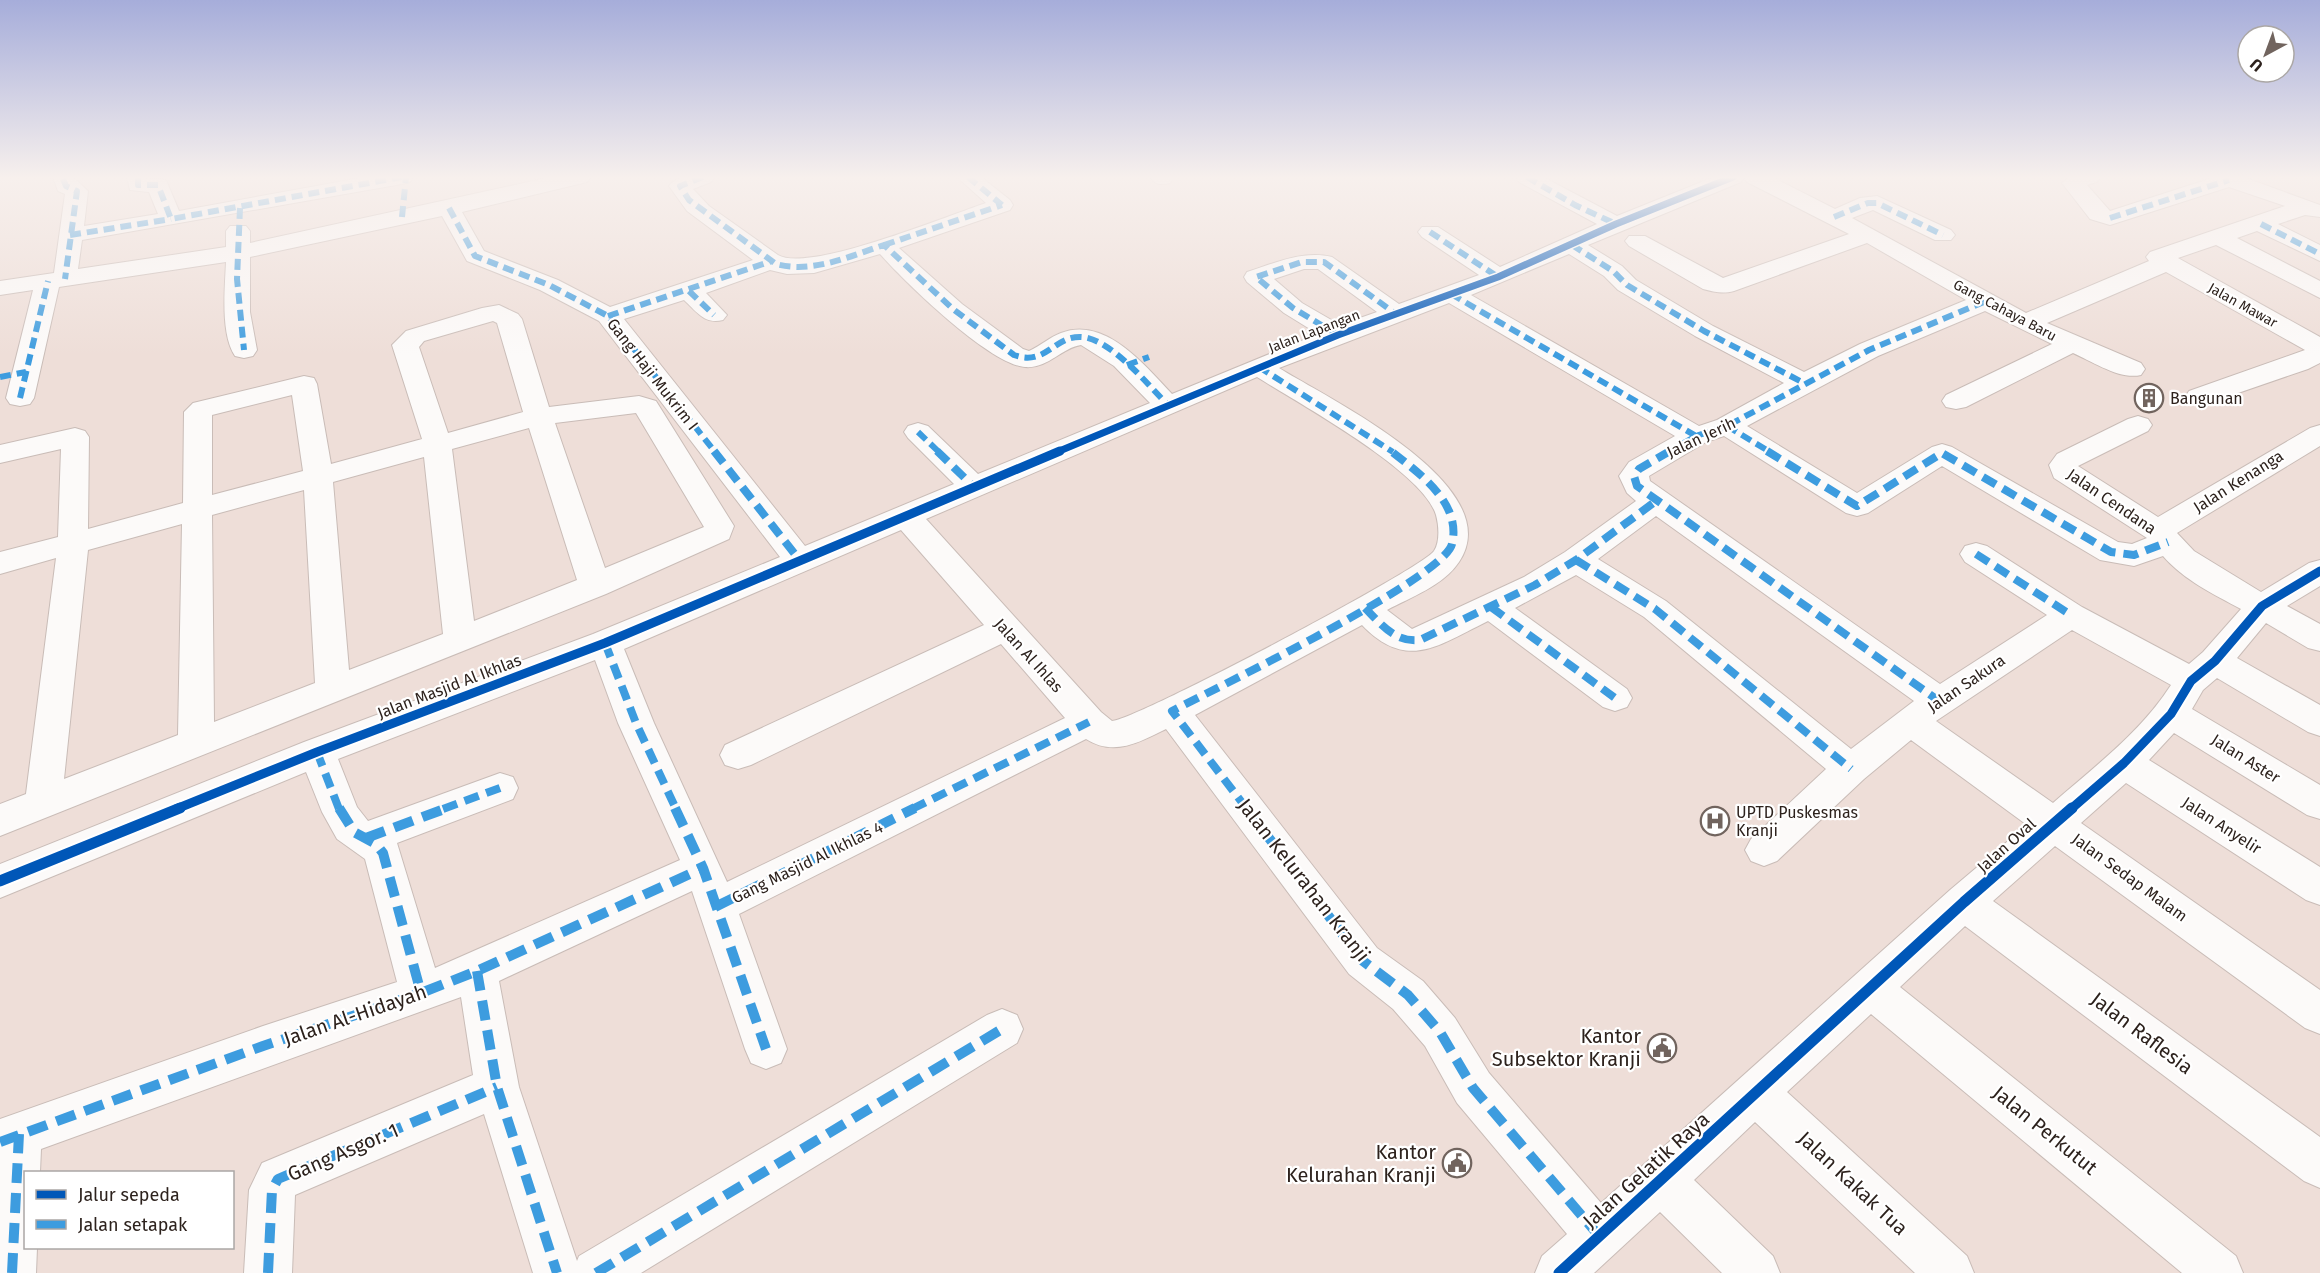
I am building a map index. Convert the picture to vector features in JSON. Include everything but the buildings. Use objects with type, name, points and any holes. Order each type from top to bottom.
[{"type":"street","points":[[20,398],[26,372],[70,236]]},
{"type":"street","points":[[237,236],[237,312],[244,350]]},
{"type":"street","points":[[0,288],[236,253],[313,236]]},
{"type":"street","name":"Gang Haji Mukrim I","points":[[464,236],[475,256],[549,285],[608,316],[801,562]]},
{"type":"street","points":[[740,236],[772,261],[797,269],[909,236]]},
{"type":"street","points":[[1437,236],[1498,277]]},
{"type":"street","name":"Jalan Lapangan","points":[[908,518],[1259,367],[1338,335],[1498,277],[1590,236]]},
{"type":"street","points":[[1637,242],[1712,284],[1725,286],[1865,236]]},
{"type":"street","name":"Gang Cahaya Baru","points":[[1871,236],[2025,323],[2132,369]]},
{"type":"street","points":[[2285,236],[2320,254]]},
{"type":"street","points":[[2166,262],[2160,259],[2159,254],[2218,237],[2320,291]]},
{"type":"street","points":[[884,245],[956,312],[1021,358],[1035,357],[1072,337],[1081,336],[1138,361],[1168,405]]},
{"type":"street","points":[[1572,245],[1612,271],[1627,285],[1704,332],[1804,383]]},
{"type":"street","points":[[608,316],[689,291],[772,261]]},
{"type":"street","points":[[1338,335],[1293,308],[1256,277],[1302,262],[1324,262],[1396,314]]},
{"type":"street","points":[[2025,323],[2166,262]]},
{"type":"street","name":"Jalan Mawar","points":[[2166,262],[2320,348]]},
{"type":"street","points":[[689,291],[714,315]]},
{"type":"street","points":[[1451,294],[1696,436]]},
{"type":"street","name":"Jalan Jerih","points":[[1939,701],[1656,501],[1637,486],[1634,476],[1639,469],[1696,436],[1727,426],[1869,350],[1986,301]]},
{"type":"street","points":[[460,640],[437,443],[405,343],[415,336],[479,316],[499,313],[509,319],[538,417],[595,586]]},
{"type":"street","points":[[1956,401],[2072,344]]},
{"type":"street","points":[[2199,397],[2299,363],[2320,353]]},
{"type":"street","points":[[1172,711],[1365,608],[1445,558],[1451,550],[1454,526],[1446,504],[1425,478],[1372,439],[1259,367]]},
{"type":"street","points":[[0,377],[26,372]]},
{"type":"street","points":[[196,743],[198,412],[203,409],[304,384],[318,476],[333,689]]},
{"type":"street","points":[[0,563],[538,417],[644,405],[719,526],[718,532],[706,539],[595,586],[0,820]]},
{"type":"street","name":"Jalan Cendana","points":[[2138,425],[2062,465],[2064,471],[2163,537],[2183,559],[2206,576],[2320,639]]},
{"type":"street","name":"Jalan Kenanga","points":[[1727,426],[1855,506],[1942,453],[2111,552],[2134,555],[2320,434]]},
{"type":"street","points":[[918,432],[974,488]]},
{"type":"street","points":[[0,454],[75,437],[74,544],[43,803]]},
{"type":"street","points":[[1365,608],[1398,638],[1411,642],[1491,607],[1576,560],[1656,501]]},
{"type":"street","name":"Jalan Masjid Al Ikhlas","points":[[0,881],[317,752],[605,643],[844,542],[908,518]]},
{"type":"street","name":"Jalan Al Ihlas","points":[[908,518],[1089,722],[1102,733],[1115,736],[1172,711]]},
{"type":"street","points":[[1976,554],[2071,615],[2320,722]]},
{"type":"street","points":[[1576,560],[1655,609],[1851,769]]},
{"type":"street","name":"Jalan Oval","points":[[1756,1093],[1964,902],[2124,763],[2171,714],[2203,671],[2262,606],[2320,572]]},
{"type":"street","points":[[1491,607],[1615,698]]},
{"type":"street","name":"Jalan Sakura","points":[[1764,850],[1851,769],[1910,721],[2071,615]]},
{"type":"street","points":[[738,755],[1006,628]]},
{"type":"street","name":"Gang Masjid Al Ikhlas 4","points":[[605,643],[636,723],[703,868],[715,906],[1089,722]]},
{"type":"street","name":"Jalan Kelurahan Kranji","points":[[1172,711],[1363,961],[1408,995],[1440,1032],[1578,1261]]},
{"type":"street","name":"Jalan Aster","points":[[2171,714],[2320,804]]},
{"type":"street","name":"Jalan Sedap Malam","points":[[1910,721],[2320,1014]]},
{"type":"street","points":[[317,752],[348,825],[377,844],[383,853],[421,993]]},
{"type":"street","name":"Jalan Anyelir","points":[[2124,763],[2320,888]]},
{"type":"street","points":[[366,838],[500,788]]},
{"type":"street","name":"Jalan Al-Hidayah","points":[[10,1138],[421,993],[477,971],[544,938],[703,868]]},
{"type":"street","name":"Jalan Raflesia","points":[[1964,902],[2320,1165]]},
{"type":"street","points":[[715,906],[766,1049]]},
{"type":"street","points":[[477,971],[497,1088],[557,1273]]},
{"type":"street","name":"Jalan Perkutut","points":[[1868,990],[1901,1012],[2219,1273]]},
{"type":"street","points":[[596,1273],[1002,1029]]},
{"type":"street","name":"Gang Asgor. 1","points":[[268,1273],[272,1190],[278,1179],[497,1088]]},
{"type":"street","name":"Jalan Gelatik Raya","points":[[1578,1261],[1661,1180],[1756,1093]]},
{"type":"street","name":"Jalan Kakak Tua","points":[[1756,1093],[1950,1273]]},
{"type":"street","points":[[10,1138],[12,1273]]},
{"type":"street","points":[[1661,1180],[1756,1273]]},
{"type":"marked path","points":[[65,279],[71,236]]},
{"type":"marked path","points":[[238,236],[237,279],[244,350]]},
{"type":"marked path","points":[[464,236],[475,256],[549,285],[608,316],[801,562]]},
{"type":"marked path","points":[[738,236],[764,257],[787,267],[814,265],[845,258],[884,245],[975,328],[1014,355],[1031,359],[1071,338],[1082,337],[1095,341],[1123,360],[1168,405]]},
{"type":"marked path","points":[[884,245],[909,236]]},
{"type":"marked path","points":[[1437,236],[1498,277]]},
{"type":"marked path","points":[[2285,236],[2320,254]]},
{"type":"marked path","points":[[1572,245],[1613,271],[1627,285],[1704,331],[1804,383]]},
{"type":"marked path","points":[[608,316],[689,291],[772,261]]},
{"type":"marked path","points":[[1338,335],[1293,308],[1256,277],[1302,262],[1324,262],[1396,314]]},
{"type":"marked path","points":[[20,398],[48,281]]},
{"type":"marked path","points":[[689,291],[714,315]]},
{"type":"marked path","points":[[1451,294],[1696,436]]},
{"type":"marked path","points":[[1939,701],[1656,501],[1637,486],[1634,476],[1639,469],[1696,436],[1727,426],[1869,350],[1986,301]]},
{"type":"marked path","points":[[1127,365],[1149,357]]},
{"type":"marked path","points":[[1259,367],[1360,429],[1409,465],[1430,484],[1445,503],[1450,514],[1453,527],[1452,545],[1450,551],[1437,564],[1408,584],[1172,711],[1363,961],[1408,995],[1440,1032],[1473,1088],[1600,1237]]},
{"type":"marked path","points":[[0,377],[26,372]]},
{"type":"marked path","points":[[1727,426],[1857,506],[1942,453],[2111,552],[2134,555],[2168,542]]},
{"type":"marked path","points":[[918,432],[974,487]]},
{"type":"marked path","points":[[1365,608],[1390,632],[1404,640],[1420,640],[1535,585],[1576,560],[1656,501]]},
{"type":"marked path","points":[[1976,554],[2071,615]]},
{"type":"marked path","points":[[1576,560],[1655,609],[1851,769]]},
{"type":"marked path","points":[[1491,607],[1615,698]]},
{"type":"marked path","points":[[605,643],[636,723],[703,868],[766,1049]]},
{"type":"marked path","points":[[715,907],[1089,722]]},
{"type":"marked path","points":[[317,752],[345,821],[354,832],[376,844],[383,853],[421,993]]},
{"type":"marked path","points":[[366,838],[500,788]]},
{"type":"marked path","points":[[0,1142],[263,1046],[421,993],[477,971],[703,868]]},
{"type":"marked path","points":[[477,971],[497,1087],[557,1273]]},
{"type":"marked path","points":[[596,1273],[1002,1029]]},
{"type":"marked path","points":[[268,1273],[272,1190],[278,1179],[497,1087]]},
{"type":"marked path","points":[[12,1273],[19,1134]]},
{"type":"cycle path","points":[[0,881],[317,752],[605,643],[1259,367],[1338,335],[1498,277],[1588,236]]},
{"type":"cycle path","points":[[1559,1273],[1964,902],[2124,763],[2171,714],[2191,681],[2215,661],[2262,606],[2320,571]]},
{"type":"place","name":"Bangunan","points":[[2149,398]]},
{"type":"place","name":"UPTD Puskesmas Kranji","points":[[1715,821]]},
{"type":"place","name":"Kantor Subsektor Kranji","points":[[1662,1048]]},
{"type":"place","name":"Kantor Kelurahan Kranji","points":[[1457,1163]]}]
